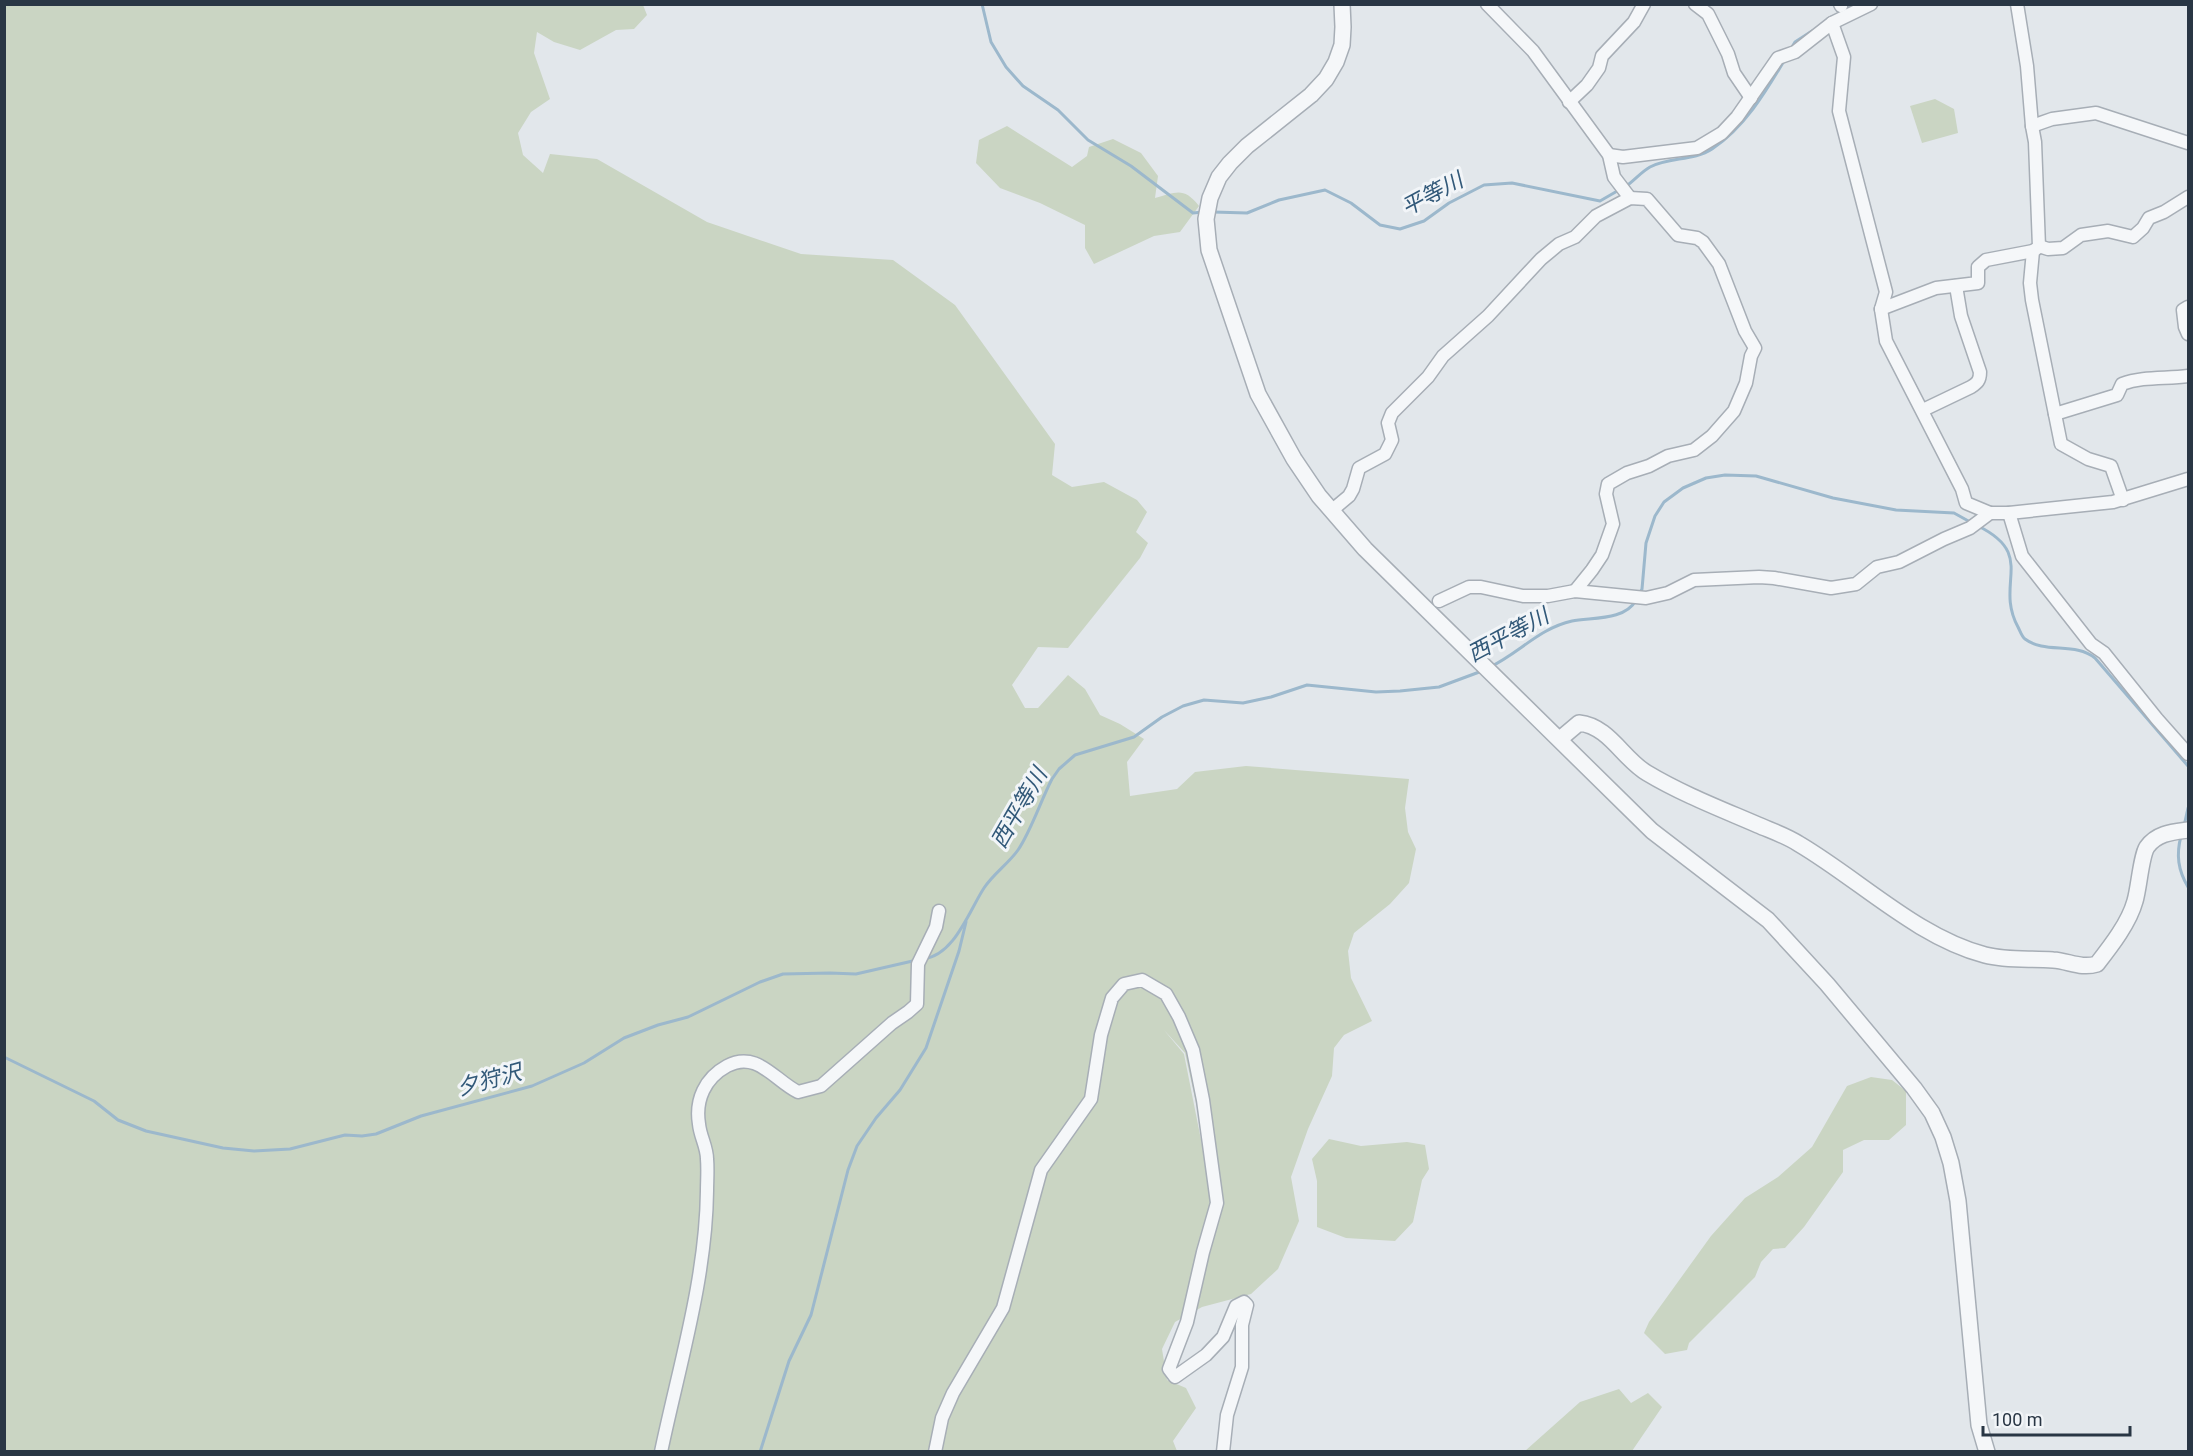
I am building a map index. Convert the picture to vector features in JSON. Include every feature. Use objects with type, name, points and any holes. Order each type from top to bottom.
[{"type":"street","points":[[1342,4],[1342,45],[1336,62],[1326,79],[1311,95],[1247,146],[1219,177],[1210,198],[1206,219],[1209,250],[1258,394],[1294,459],[1331,511],[1365,549],[1652,831],[1743,899],[1781,933],[1914,1088],[1932,1113],[1944,1137],[1958,1201],[1979,1425],[1987,1452]]},
{"type":"street","points":[[1487,4],[1533,51],[1609,156],[1614,177],[1628,196]]},
{"type":"street","points":[[1569,102],[1587,85],[1599,68],[1602,56],[1634,22],[1644,4]]},
{"type":"street","points":[[1695,4],[1708,14],[1728,54],[1734,73],[1751,98]]},
{"type":"street","points":[[1609,156],[1623,157],[1697,148],[1722,133],[1737,117],[1780,57],[1795,52],[1832,23],[1871,4]]},
{"type":"street","points":[[2017,4],[2027,66],[2036,152],[2036,249],[2030,283],[2061,444],[2088,459],[2111,466],[2123,500]]},
{"type":"street","points":[[1832,23],[1844,57],[1839,111],[1886,292],[1881,309],[1886,341],[1923,410],[1962,489],[1966,503],[1986,516]]},
{"type":"street","points":[[2032,126],[2052,119],[2096,113],[2188,143]]},
{"type":"street","points":[[1331,511],[1349,496],[1359,468],[1385,453],[1392,440],[1388,423],[1392,413],[1428,377],[1443,356],[1488,316],[1541,259],[1559,244],[1575,237],[1596,216],[1628,196],[1647,199],[1678,234],[1698,238],[1703,242],[1719,264],[1745,331],[1755,348],[1751,356],[1746,383],[1734,411],[1712,436],[1695,450],[1668,456],[1650,466],[1627,472],[1608,484],[1606,494],[1613,524],[1602,555],[1593,570],[1575,591]]},
{"type":"street","points":[[1881,309],[1936,288],[1978,283],[1978,267],[1986,260],[2036,249],[2063,248],[2080,235],[2108,231],[2133,237],[2143,228],[2149,218],[2164,212],[2188,197]]},
{"type":"street","points":[[1923,410],[1971,387],[1980,378],[1961,316],[1956,286]]},
{"type":"street","points":[[2188,307],[2183,310],[2188,334]]},
{"type":"street","points":[[2055,414],[2117,395],[2122,384],[2129,381],[2161,376],[2188,376]]},
{"type":"street","points":[[1439,602],[1469,587],[1481,587],[1523,596],[1548,596],[1575,591],[1645,598],[1668,593],[1694,580],[1759,577],[1831,588],[1856,584],[1877,567],[1899,562],[1944,538],[1970,528],[1986,516],[2113,502],[2188,480]]},
{"type":"street","points":[[2009,513],[2022,556],[2091,644],[2104,653],[2188,754]]},
{"type":"street","points":[[1560,739],[1580,723],[1591,724],[1604,733],[1645,772],[1798,843],[1896,910],[1949,941],[1984,955],[2006,959],[2056,960],[2089,967],[2097,964],[2125,924],[2134,905],[2146,850],[2157,837],[2182,831]]},
{"type":"street","points":[[661,1452],[696,1294],[706,1234],[707,1158],[699,1124],[699,1100],[703,1090],[715,1075],[737,1062],[755,1062],[766,1068],[786,1086],[798,1092],[821,1086],[917,1004],[918,964],[936,927],[939,911]]},
{"type":"street","points":[[935,1452],[942,1418],[953,1393],[1003,1308],[1041,1170],[1091,1099],[1101,1035],[1112,998],[1124,984],[1142,980],[1166,994],[1179,1017],[1192,1050],[1203,1100],[1217,1203],[1187,1322],[1169,1369],[1175,1377],[1206,1355],[1223,1337],[1236,1306],[1244,1302],[1247,1305],[1242,1326],[1242,1367],[1227,1415],[1223,1452]]},
{"type":"green space","points":[[5,5],[643,5],[647,15],[634,29],[616,30],[580,50],[554,42],[537,32],[534,53],[550,99],[531,112],[518,133],[523,155],[543,173],[550,154],[597,159],[707,222],[801,254],[893,260],[955,305],[1055,444],[1052,475],[1072,487],[1104,482],[1137,500],[1147,512],[1136,532],[1148,543],[1140,558],[1068,648],[1038,647],[1012,685],[1025,708],[1038,708],[1068,675],[1085,689],[1100,715],[1144,739],[1127,762],[1130,796],[1177,789],[1195,772],[1246,766],[1409,779],[1405,808],[1408,832],[1416,849],[1409,883],[1390,904],[1354,933],[1348,951],[1351,978],[1372,1021],[1344,1035],[1334,1048],[1332,1076],[1308,1129],[1291,1177],[1299,1221],[1278,1269],[1251,1294],[1202,1307],[1175,1322],[1162,1349],[1167,1380],[1186,1388],[1196,1408],[1173,1441],[1177,1451],[5,1452]],"holes":[[[1164,1030],[1185,1053],[1201,1126],[1202,1145],[1184,1054]]]},
{"type":"green space","points":[[1935,99],[1954,109],[1958,133],[1922,143],[1910,106]]},
{"type":"green space","points":[[1007,126],[1072,167],[1087,156],[1089,147],[1113,139],[1141,153],[1158,176],[1155,198],[1184,193],[1199,206],[1180,232],[1154,236],[1094,264],[1085,248],[1085,225],[1040,203],[1000,188],[976,163],[979,140]]},
{"type":"green space","points":[[1871,1077],[1892,1080],[1906,1091],[1906,1125],[1889,1140],[1864,1140],[1843,1150],[1843,1172],[1804,1227],[1785,1248],[1773,1249],[1761,1262],[1755,1277],[1689,1343],[1687,1350],[1665,1354],[1644,1333],[1649,1322],[1711,1236],[1745,1198],[1778,1177],[1812,1147],[1847,1086]]},
{"type":"green space","points":[[1329,1139],[1361,1146],[1407,1142],[1425,1145],[1429,1169],[1422,1180],[1413,1222],[1395,1241],[1346,1238],[1317,1227],[1317,1181],[1312,1159]]},
{"type":"green space","points":[[1619,1389],[1631,1403],[1648,1393],[1662,1407],[1632,1451],[1525,1451],[1580,1402]]},
{"type":"waterway","name":"平等川","points":[[982,4],[991,42],[1006,67],[1023,86],[1058,110],[1088,140],[1131,166],[1193,213],[1203,212]]},
{"type":"waterway","name":"平等川","points":[[1843,11],[1854,4]]},
{"type":"waterway","name":"平等川","points":[[1792,47],[1795,42],[1812,31]]},
{"type":"waterway","name":"平等川","points":[[1625,187],[1650,167],[1705,153],[1724,141],[1753,109],[1784,61]]},
{"type":"waterway","name":"平等川","points":[[1213,212],[1247,213],[1279,200],[1325,190],[1351,203],[1380,225],[1400,229],[1424,221],[1449,203],[1484,185],[1512,183],[1600,201],[1619,190]]},
{"type":"waterway","name":"西平等川","points":[[1639,595],[1642,589],[1646,543],[1655,516],[1664,502],[1683,488],[1706,478],[1725,475],[1756,476],[1833,498],[1896,510],[1954,513],[1972,523]]},
{"type":"waterway","name":"西平等川","points":[[1978,526],[1996,537],[2006,548],[2010,559],[2012,611],[2024,638],[2042,646],[2078,650],[2095,658],[2188,766]]},
{"type":"waterway","name":"西平等川","points":[[1490,667],[1560,624],[1616,615],[1631,607],[1636,600]]},
{"type":"waterway","name":"西平等川","points":[[923,959],[944,950],[960,931],[984,888],[1023,842],[1052,779],[1059,769],[1075,755],[1134,737],[1162,717],[1183,706],[1204,700],[1243,703],[1271,697],[1307,685],[1376,692],[1439,687],[1482,671]]},
{"type":"waterway","name":"西平等川","points":[[2184,826],[2188,808]]},
{"type":"waterway","name":"西平等川","points":[[2181,836],[2179,862],[2188,887]]},
{"type":"waterway","points":[[760,1452],[789,1361],[811,1315],[848,1170],[857,1146],[876,1118],[900,1090],[926,1048],[959,951],[966,922]]},
{"type":"waterway","name":"夕狩沢","points":[[4,1057],[94,1101],[118,1120],[146,1131],[223,1148],[254,1151],[290,1149],[345,1135],[376,1134],[421,1116],[532,1086],[584,1063],[624,1038],[688,1017],[760,982],[783,974],[856,974],[917,960]]}]
